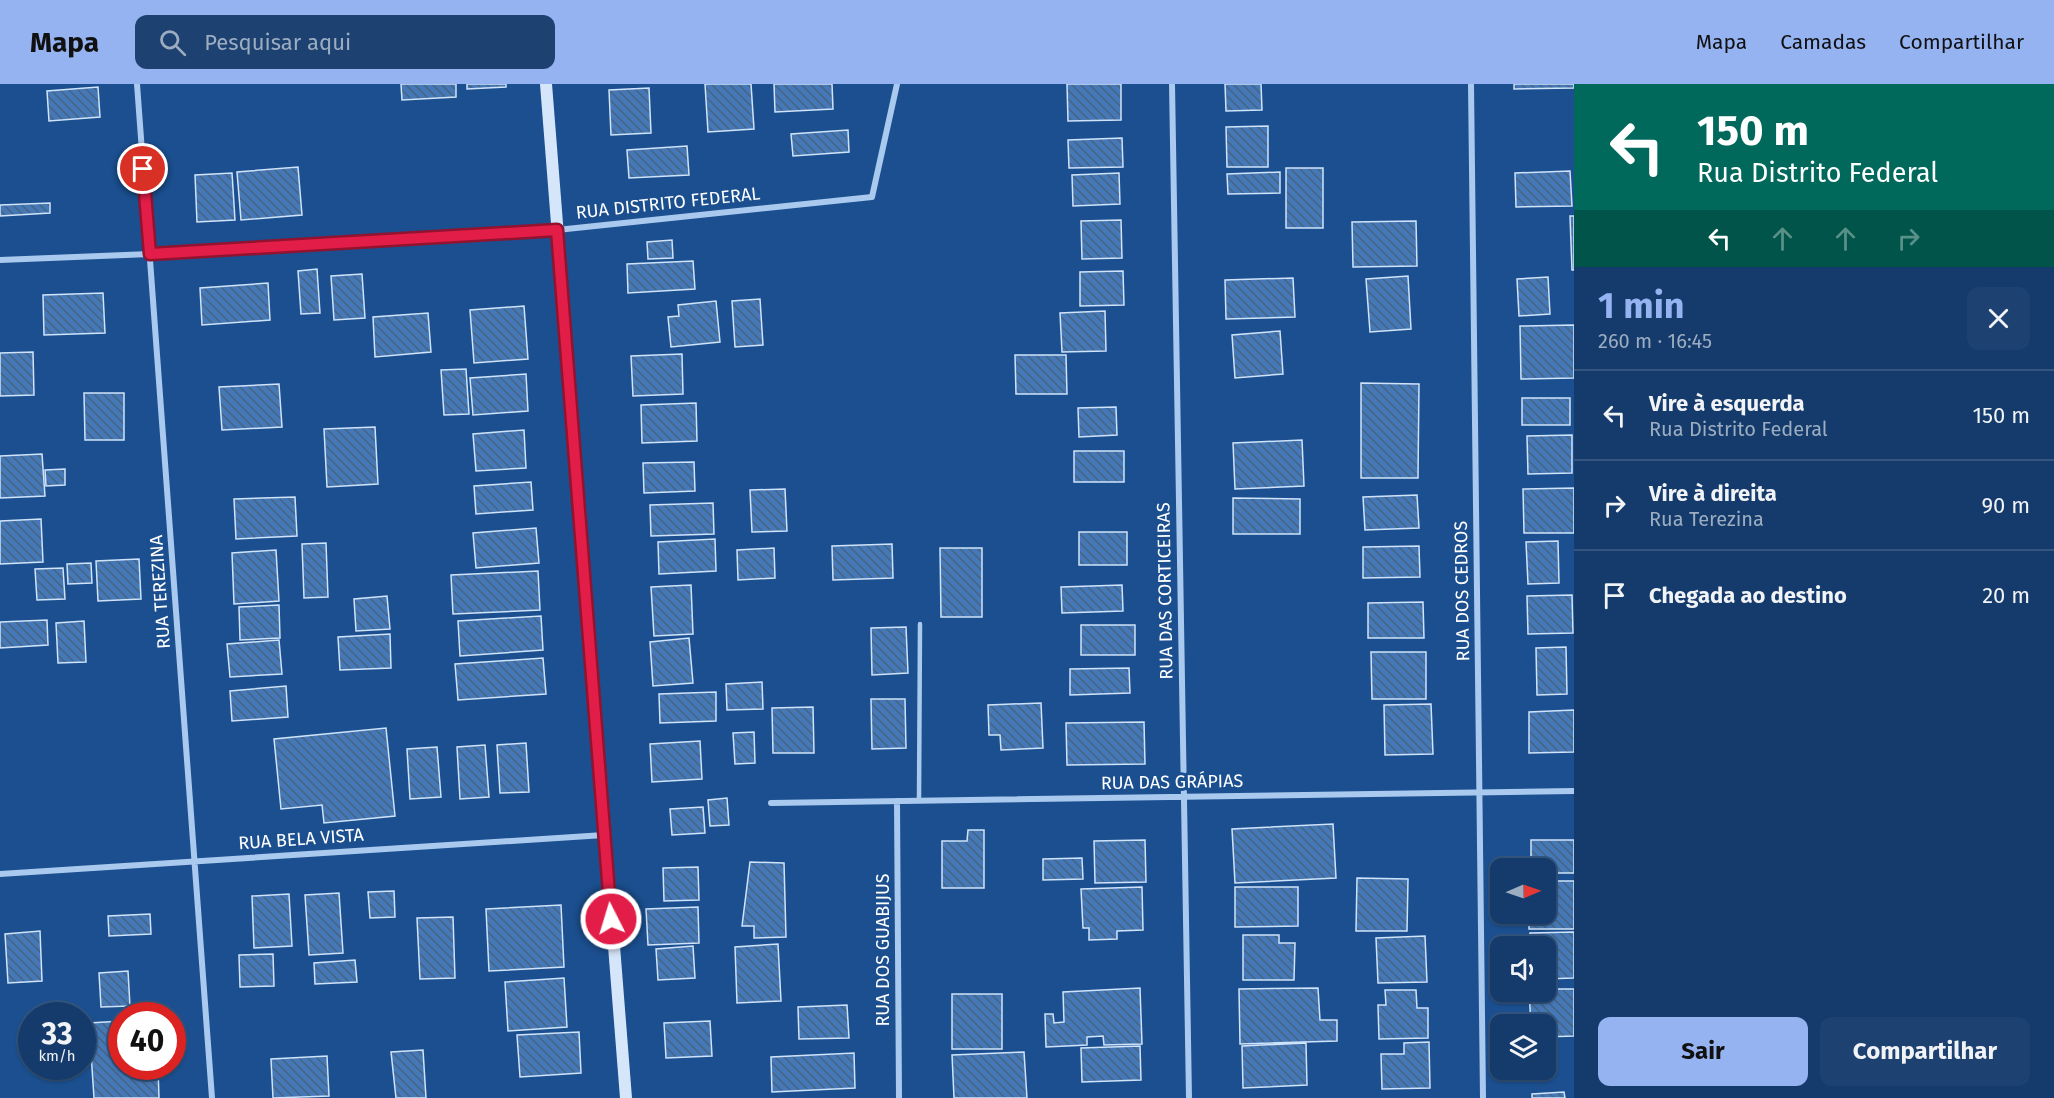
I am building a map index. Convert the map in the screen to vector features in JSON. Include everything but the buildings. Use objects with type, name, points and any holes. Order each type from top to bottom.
[{"type":"street","name":"RUA TEREZINA","points":[[137,84],[212,1098]]},
{"type":"street","points":[[546,84],[626,1098]]},
{"type":"street","name":"RUA DISTRITO FEDERAL","points":[[0,260],[150,254],[557,230],[872,197],[897,84]]},
{"type":"street","name":"RUA DAS CORTICEIRAS","points":[[1172,84],[1189,1098]]},
{"type":"street","name":"RUA DOS CEDROS","points":[[1472,84],[1483,1098]]},
{"type":"street","name":"RUA DAS GRÁPIAS","points":[[771,803],[1574,791]]},
{"type":"street","name":"RUA DOS GUABIJUS","points":[[897,801],[899,1098]]},
{"type":"street","name":"RUA BELA VISTA","points":[[0,874],[604,835]]},
{"type":"lane","points":[[919,801],[920,624]]},
{"type":"route","points":[[143,169],[150,254],[557,230],[611,919]]}]
